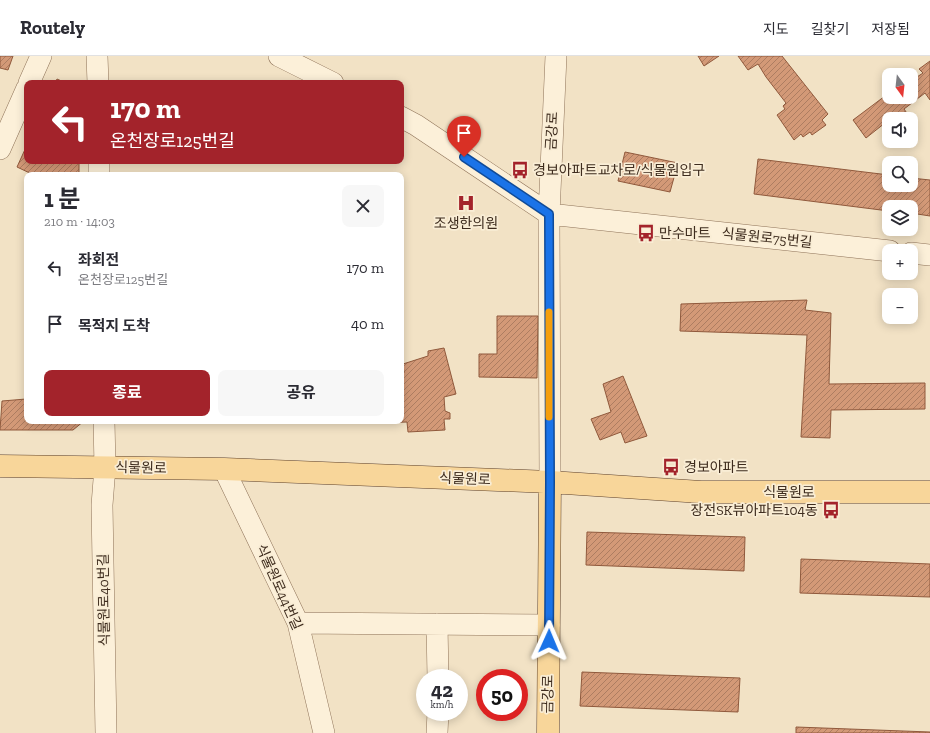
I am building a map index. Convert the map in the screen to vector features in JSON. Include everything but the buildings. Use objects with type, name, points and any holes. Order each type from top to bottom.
[{"type":"main road","name":"식물원로","points":[[0,466],[224,470],[550,482],[701,492],[930,492]]},
{"type":"main road","name":"금강로","points":[[548,733],[550,482]]},
{"type":"street","points":[[30,80],[41,56]]},
{"type":"street","points":[[97,56],[98,80]]},
{"type":"street","points":[[279,56],[327,80]]},
{"type":"street","name":"금강로","points":[[550,482],[549,214],[556,56]]},
{"type":"street","points":[[0,149],[24,95]]},
{"type":"street","points":[[404,118],[416,124],[549,214]]},
{"type":"street","name":"식물원로75번길","points":[[549,214],[882,250]]},
{"type":"street","points":[[918,254],[930,255]]},
{"type":"street","name":"식물원로40번길","points":[[104,424],[102,505],[106,733]]},
{"type":"street","name":"식물원로44번길","points":[[224,470],[298,623],[324,733]]},
{"type":"street","points":[[298,623],[549,625]]},
{"type":"street","points":[[437,624],[438,669]]},
{"type":"street","points":[[437,733],[438,721]]},
{"type":"slow traffic","points":[[549,312],[549,417]]},
{"type":"place","name":"경보아파트교차로/식물원입구","points":[[520,170]]},
{"type":"place","name":"조생한의원","points":[[466,203]]},
{"type":"place","name":"만수마트","points":[[646,233]]},
{"type":"place","name":"경보아파트","points":[[671,467]]},
{"type":"place","name":"장전SK뷰아파트104동","points":[[831,510]]},
{"type":"route","points":[[464,157],[549,214],[549,641]]}]
